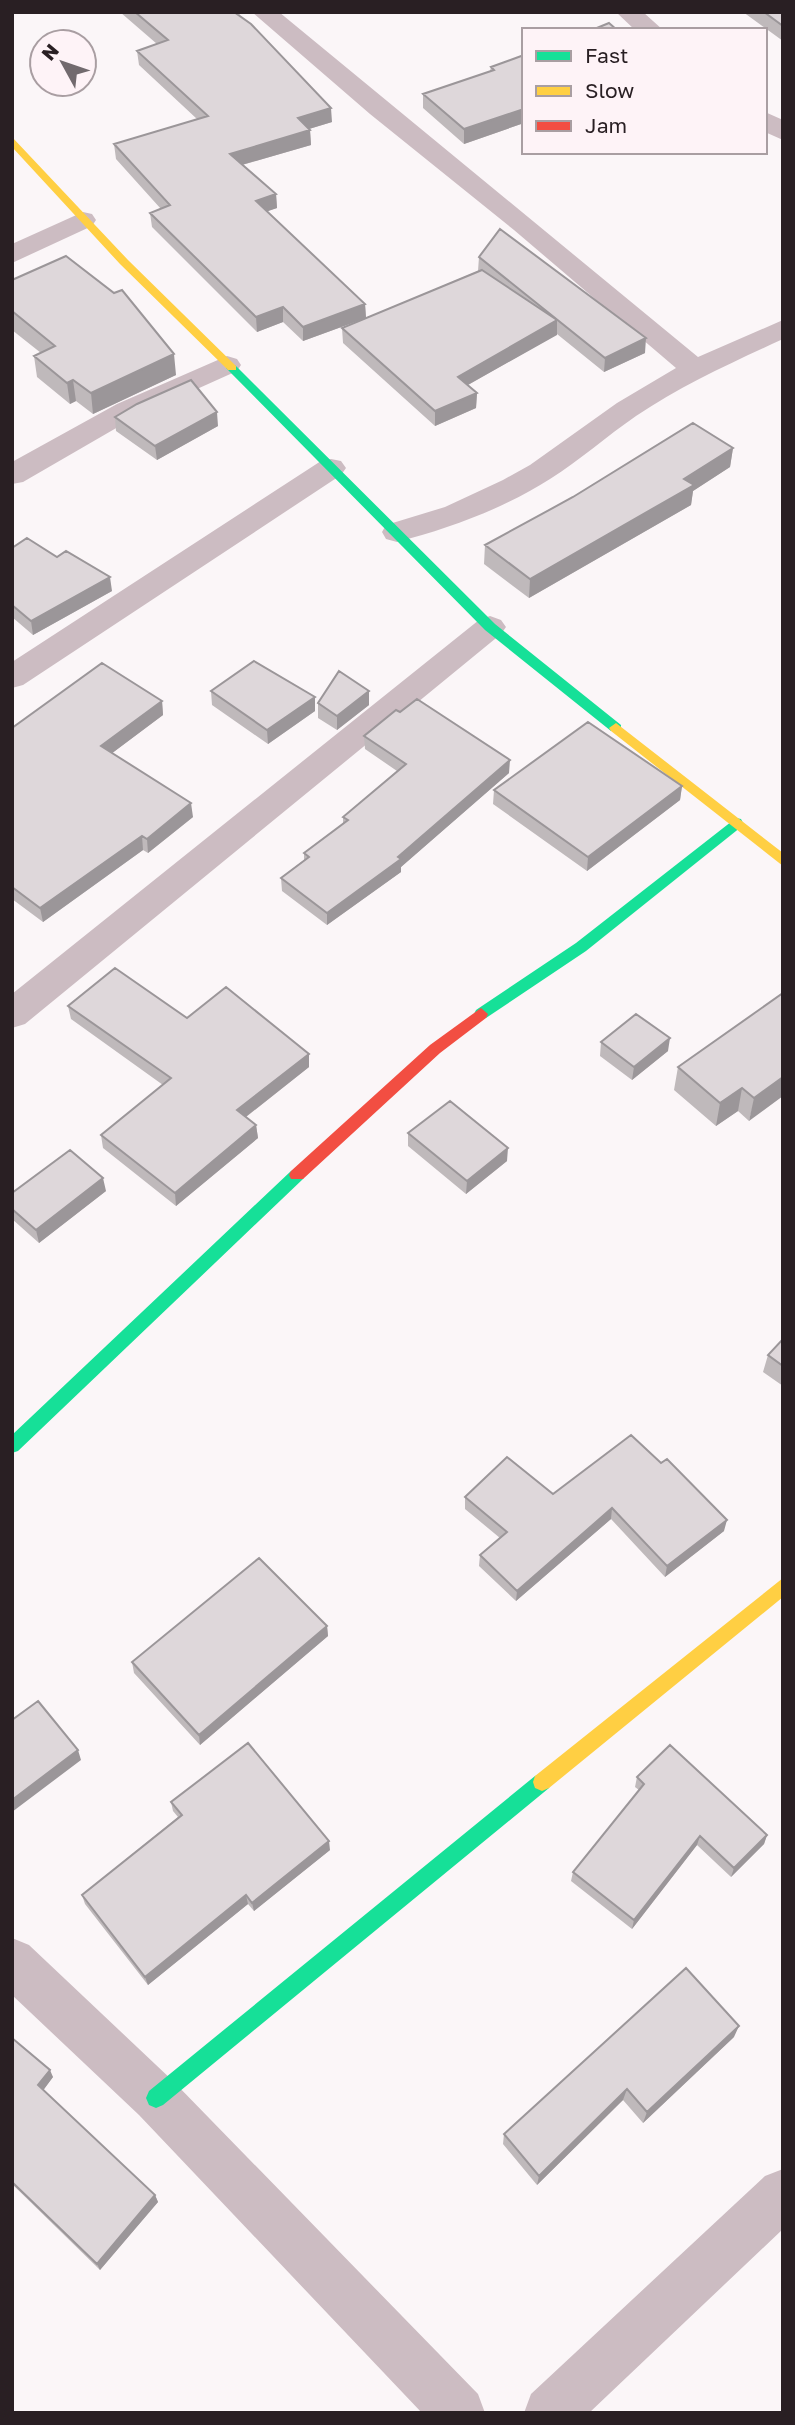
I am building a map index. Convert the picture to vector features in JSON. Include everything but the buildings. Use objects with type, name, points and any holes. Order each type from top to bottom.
[{"type":"street","points":[[264,12],[695,369]]},
{"type":"street","points":[[628,12],[648,28]]},
{"type":"street","points":[[767,121],[783,132]]},
{"type":"street","points":[[12,141],[83,220],[490,627],[783,861]]},
{"type":"street","points":[[12,255],[83,220]]},
{"type":"street","points":[[397,532],[456,514],[514,487],[540,472],[627,409],[695,369],[783,328]]},
{"type":"street","points":[[12,475],[127,410],[228,365]]},
{"type":"street","points":[[12,677],[331,468]]},
{"type":"street","points":[[12,1014],[490,627]]},
{"type":"street","points":[[12,1446],[359,1117],[435,1049],[512,991],[581,947],[736,823]]},
{"type":"street","points":[[156,2098],[783,1586]]},
{"type":"street","points":[[12,1962],[156,2098],[459,2413]]},
{"type":"street","points":[[550,2413],[783,2194]]},
{"type":"traffic: fast","points":[[232,368],[490,627],[616,728]]},
{"type":"traffic: fast","points":[[481,1014],[581,947],[736,823]]},
{"type":"traffic: fast","points":[[12,1446],[297,1175]]},
{"type":"traffic: fast","points":[[156,2098],[542,1782]]},
{"type":"traffic: slow","points":[[12,140],[124,262],[232,368]]},
{"type":"traffic: slow","points":[[616,728],[783,861]]},
{"type":"traffic: slow","points":[[542,1782],[783,1586]]},
{"type":"traffic: jam","points":[[297,1175],[435,1049],[481,1014]]}]
